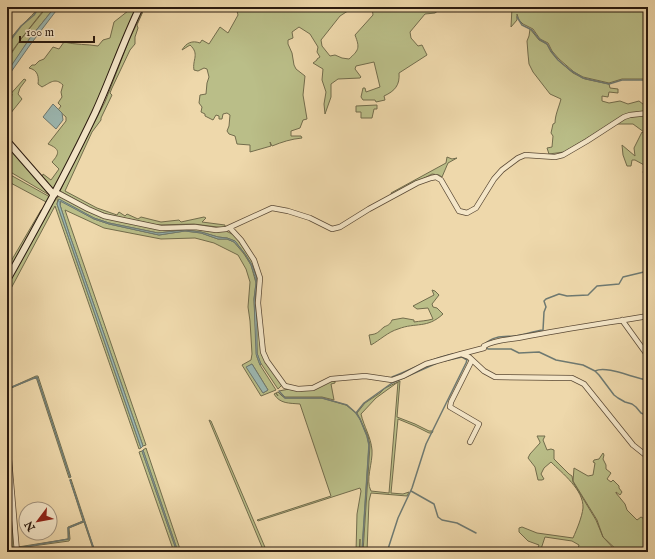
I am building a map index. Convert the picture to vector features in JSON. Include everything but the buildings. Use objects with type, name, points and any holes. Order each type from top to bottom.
[{"type":"main road","points":[[7,280],[54,196],[102,97],[126,36],[140,7]]},
{"type":"main road","points":[[7,141],[54,196]]},
{"type":"street","points":[[54,196],[104,216],[160,228],[195,226],[216,230],[230,228],[272,208],[310,218],[332,229],[340,227],[369,209],[417,183],[436,177],[441,180],[459,211],[467,213],[476,208],[494,178],[518,158],[525,155],[555,157],[563,155],[624,117],[648,113]]},
{"type":"street","points":[[230,228],[241,240],[254,260],[260,278],[258,308],[263,352],[267,361],[285,386],[298,389],[312,388],[331,379],[365,376],[392,380],[426,364],[480,350],[484,348],[484,346],[494,341],[514,339],[585,325],[648,316]]},
{"type":"street","points":[[622,320],[648,356]]},
{"type":"street","points":[[461,354],[469,357],[484,371],[495,377],[572,378],[579,380],[584,384],[633,445],[648,457]]},
{"type":"street","points":[[470,442],[479,424],[450,407],[451,402],[472,360]]},
{"type":"street","points":[[7,436],[17,552]]},
{"type":"green space","points":[[39,7],[46,7],[7,58],[7,47],[12,36]]},
{"type":"green space","points":[[47,7],[55,7],[30,38],[7,73],[7,60],[21,39]]},
{"type":"green space","points":[[133,7],[137,7],[101,96],[55,188],[53,189],[42,178],[43,174],[51,180],[59,169],[52,162],[58,152],[55,148],[48,144],[66,121],[66,117],[58,110],[61,106],[58,103],[62,97],[61,92],[63,85],[55,81],[42,87],[38,84],[38,76],[36,72],[29,68],[44,59],[53,47],[59,49],[64,42],[98,46],[103,40],[110,38],[114,22]]},
{"type":"green space","points":[[232,7],[354,7],[340,16],[321,40],[322,46],[330,56],[335,55],[349,59],[358,48],[355,35],[373,15],[372,7],[443,7],[435,13],[425,14],[410,32],[411,38],[418,46],[422,45],[427,55],[399,73],[398,84],[394,90],[384,96],[385,100],[376,102],[375,100],[363,100],[361,97],[363,88],[365,88],[366,92],[380,87],[374,62],[356,66],[355,69],[361,77],[360,78],[338,79],[331,84],[331,97],[325,114],[324,104],[326,92],[322,80],[323,69],[313,63],[320,57],[317,52],[318,47],[310,34],[299,27],[292,32],[293,38],[288,40],[288,44],[296,69],[305,76],[303,95],[307,119],[303,120],[300,128],[291,131],[291,136],[301,136],[302,138],[272,146],[270,142],[271,146],[250,152],[250,145],[237,144],[235,136],[229,134],[227,131],[230,115],[227,113],[223,114],[222,119],[219,119],[219,116],[216,115],[213,120],[201,112],[202,107],[199,103],[200,95],[206,94],[209,77],[207,69],[204,68],[198,71],[194,70],[195,51],[190,45],[182,50],[187,44],[192,42],[200,43],[202,40],[209,44],[220,27],[228,33],[238,15],[237,11]]},
{"type":"green space","points":[[512,7],[648,7],[648,79],[622,79],[609,83],[583,77],[574,72],[559,59],[552,51],[548,43],[540,39],[533,29],[523,24],[519,20],[517,14],[517,20],[511,27]]},
{"type":"green space","points":[[144,9],[137,25],[138,28],[135,37],[135,44],[130,50],[112,88],[110,93],[112,95],[101,120],[92,132],[65,191],[97,208],[117,215],[119,212],[125,216],[127,214],[138,219],[141,217],[161,222],[179,220],[181,222],[204,217],[206,218],[202,222],[225,225],[225,228],[194,224],[157,225],[109,215],[92,209],[60,191],[105,102],[129,40]]},
{"type":"green space","points":[[530,29],[539,40],[547,44],[551,52],[558,60],[573,73],[585,79],[609,84],[610,88],[618,89],[618,93],[609,92],[608,97],[602,96],[602,101],[609,103],[620,101],[628,104],[639,101],[648,108],[648,111],[627,114],[564,152],[549,154],[547,148],[552,147],[553,136],[551,133],[561,99],[550,94],[533,72],[529,64],[527,41]]},
{"type":"green space","points":[[24,79],[26,80],[20,88],[18,94],[22,99],[10,114],[7,109],[9,111],[12,94],[7,100],[7,98]]},
{"type":"green space","points":[[377,105],[377,109],[374,109],[372,118],[361,118],[361,112],[356,112],[356,106]]},
{"type":"green space","points":[[648,114],[648,135],[633,124],[615,124],[626,118]]},
{"type":"green space","points":[[642,132],[648,137],[648,184],[643,172],[646,166],[632,160],[631,166],[627,166],[623,155],[622,145],[635,156],[634,148]]},
{"type":"green space","points":[[7,143],[51,193],[52,196],[48,203],[7,181],[7,173],[50,197],[51,196],[7,170]]},
{"type":"green space","points":[[447,157],[452,159],[457,158],[448,163],[442,177],[432,174],[392,195],[391,193],[446,163]]},
{"type":"green space","points":[[59,196],[88,211],[131,223],[226,231],[232,234],[241,243],[254,263],[258,278],[263,356],[266,363],[282,385],[278,389],[260,362],[257,353],[255,298],[257,283],[256,276],[252,265],[235,241],[201,232],[185,230],[158,233],[109,223],[94,218],[58,199],[57,204],[141,448],[139,449],[55,206],[7,296],[7,286],[52,204]]},
{"type":"green space","points":[[61,201],[94,219],[109,224],[159,235],[185,231],[201,233],[218,239],[227,239],[234,242],[251,265],[256,283],[254,299],[257,357],[260,365],[276,390],[261,396],[242,365],[251,360],[252,354],[248,307],[250,282],[246,269],[238,255],[214,243],[195,238],[161,239],[104,228],[65,210],[146,445],[143,446],[60,205]],"holes":[[[252,364],[268,390],[263,393],[247,367]]]},
{"type":"green space","points":[[44,209],[7,275],[7,268],[41,210]]},
{"type":"green space","points":[[432,290],[439,295],[432,304],[433,307],[437,308],[443,314],[432,322],[394,330],[371,345],[369,335],[378,332],[390,324],[392,320],[403,318],[414,320],[414,322],[433,319],[428,308],[417,309],[413,306],[434,295]]},
{"type":"green space","points":[[38,376],[71,477],[69,478],[36,377],[7,390]]},
{"type":"green space","points":[[328,381],[335,381],[335,383],[331,384],[334,400],[322,397],[285,397],[279,391],[289,389],[301,390]]},
{"type":"green space","points":[[400,381],[397,417],[429,431],[433,431],[432,433],[429,433],[398,419],[391,493],[403,494],[409,492],[407,496],[371,493],[369,501],[367,552],[363,552],[370,445],[368,436],[357,413],[365,403],[385,388]],"holes":[[[398,382],[389,493],[371,491],[369,487],[372,450],[361,414],[376,398]]]},
{"type":"green space","points":[[278,392],[285,398],[322,398],[346,405],[356,413],[360,419],[369,445],[362,552],[360,552],[360,539],[359,552],[356,552],[357,514],[361,491],[360,488],[258,521],[257,520],[331,496],[300,404],[279,400],[274,394]]},
{"type":"green space","points":[[209,420],[211,421],[267,552],[264,552]]},
{"type":"green space","points":[[537,436],[545,436],[543,440],[547,450],[554,450],[554,459],[572,476],[573,482],[596,520],[603,537],[617,552],[577,552],[579,545],[572,541],[545,537],[540,552],[536,552],[539,545],[528,541],[519,532],[519,528],[522,527],[537,533],[573,538],[583,508],[580,495],[572,482],[551,462],[544,468],[541,474],[544,479],[538,480],[535,467],[528,458],[540,443]]},
{"type":"green space","points":[[146,448],[181,552],[178,552],[143,450]]},
{"type":"green space","points":[[142,451],[177,552],[174,552],[139,452]]},
{"type":"green space","points":[[603,453],[606,469],[611,473],[607,479],[611,482],[613,480],[619,486],[622,492],[620,495],[616,493],[625,504],[627,510],[637,520],[641,517],[648,521],[648,552],[619,552],[603,537],[597,520],[573,481],[574,468],[588,476],[593,475],[595,463],[593,462],[594,460],[599,459]]},
{"type":"green space","points":[[7,464],[15,552],[10,552],[13,548],[10,547],[7,506]]},
{"type":"green space","points":[[71,479],[95,552],[84,522],[69,528],[69,541],[18,548],[68,539],[68,527],[83,521],[70,480]]},
{"type":"water","points":[[55,7],[59,7],[11,72],[7,81],[7,73],[9,69],[30,38]]},
{"type":"water","points":[[53,104],[62,113],[63,120],[56,129],[43,117]]},
{"type":"water","points":[[59,199],[94,218],[109,223],[158,233],[185,230],[201,232],[227,238],[235,241],[245,254],[234,242],[227,239],[218,239],[201,233],[185,231],[159,235],[109,224],[94,219],[60,201],[70,236],[143,446],[141,448],[57,204]]},
{"type":"water","points":[[245,254],[252,265],[257,283],[255,298],[257,353],[261,364],[260,365],[256,354],[254,299],[256,283],[251,265]]},
{"type":"water","points":[[252,364],[268,390],[263,393],[246,367]]},
{"type":"water","points":[[143,450],[178,552],[142,451]]},
{"type":"waterway","points":[[7,45],[21,26],[34,15],[39,7]]},
{"type":"waterway","points":[[517,17],[522,25],[532,30],[539,39],[547,44],[558,60],[583,78],[609,84],[622,80],[648,80]]},
{"type":"waterway","points":[[485,344],[496,338],[543,330],[544,312],[546,307],[544,301],[546,299],[559,294],[567,296],[588,295],[597,286],[619,284],[623,277],[648,271]]},
{"type":"waterway","points":[[485,346],[488,349],[511,349],[519,353],[539,352],[556,360],[583,365],[595,371],[614,395],[625,402],[632,404],[641,413],[648,416]]},
{"type":"waterway","points":[[356,413],[364,403],[392,383],[392,377],[430,361],[453,354]]},
{"type":"waterway","points":[[387,552],[398,518],[412,488],[426,444],[467,360],[462,357],[444,361]]},
{"type":"waterway","points":[[392,383],[437,363]]},
{"type":"waterway","points":[[595,371],[614,371],[648,380]]},
{"type":"waterway","points":[[7,389],[37,377],[70,477]]},
{"type":"waterway","points":[[279,391],[285,398],[322,398],[347,405],[360,419],[369,445],[362,552]]},
{"type":"waterway","points":[[70,480],[95,552]]},
{"type":"waterway","points":[[411,491],[434,504],[438,517],[442,520],[457,523],[476,533]]},
{"type":"waterway","points":[[18,548],[69,539],[68,528],[84,521]]}]
